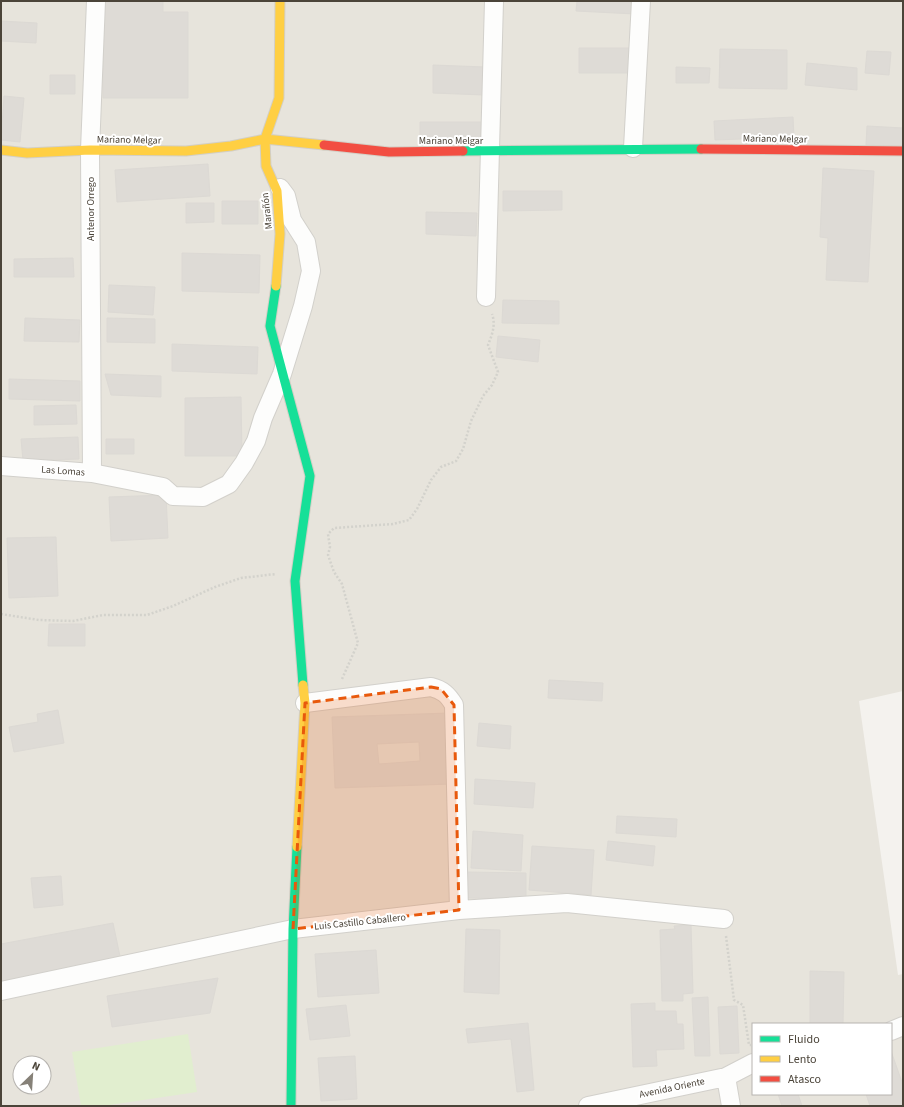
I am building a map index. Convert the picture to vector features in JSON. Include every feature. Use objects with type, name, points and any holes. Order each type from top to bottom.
[{"type":"street","name":"Antenor Orrego","points":[[92,416],[90,150],[96,1]]},
{"type":"street","name":"Marañón","points":[[280,1],[279,98],[265,139],[266,166],[277,191],[280,234],[276,290],[270,326],[310,476],[295,581],[305,703],[293,929],[291,1106]]},
{"type":"street","points":[[486,297],[494,1]]},
{"type":"street","points":[[633,148],[640,1]]},
{"type":"street","name":"Mariano Melgar","points":[[1,150],[27,153],[90,150],[186,151],[230,146],[265,139],[389,152],[489,152],[633,148],[903,151]]},
{"type":"street","points":[[92,474],[163,487],[173,496],[203,497],[228,484],[244,464],[256,441],[263,418],[282,374],[304,306],[311,271],[306,242],[292,220],[286,196],[266,166]]},
{"type":"street","name":"Las Lomas","points":[[1,466],[92,474],[92,416]]},
{"type":"street","points":[[305,703],[431,687],[441,689],[454,705],[459,910]]},
{"type":"street","name":"Luis Castillo Caballero","points":[[1,991],[293,929],[459,910],[567,903],[724,919]]},
{"type":"street","points":[[892,1031],[903,1026]]},
{"type":"street","name":"Avenida Oriente","points":[[588,1106],[726,1077],[752,1064]]},
{"type":"street","points":[[726,1077],[731,1106]]},
{"type":"path","points":[[332,699],[358,643],[342,584],[334,572],[328,555],[330,547],[328,534],[334,528],[393,524],[409,520],[417,509],[431,480],[441,467],[456,461],[463,449],[471,421],[483,396],[492,384],[498,372],[488,345],[493,332],[494,320],[486,297]]},
{"type":"path","points":[[1,614],[38,620],[73,621],[103,615],[147,615],[174,606],[215,587],[241,578],[277,574],[291,567],[298,558]]},
{"type":"path","points":[[724,919],[734,1000],[743,1005],[749,1045],[752,1046]]},
{"type":"highlighted area","points":[[431,687],[441,689],[454,705],[459,910],[293,929],[305,703]]},
{"type":"shaded area","points":[[1,1],[903,1],[903,691],[859,701],[898,975],[903,974],[903,1106],[1,1106]]},
{"type":"green space","points":[[188,1034],[197,1092],[103,1106],[81,1106],[72,1052]]},
{"type":"building","points":[[103,1],[163,1],[163,12],[188,12],[188,98],[103,98]]},
{"type":"building","points":[[577,1],[635,1],[635,14],[576,11]]},
{"type":"building","points":[[1,21],[37,23],[36,43],[1,41]]},
{"type":"building","points":[[579,48],[630,48],[630,73],[579,73]]},
{"type":"building","points":[[720,49],[787,50],[787,89],[719,88]]},
{"type":"building","points":[[867,51],[891,52],[889,75],[865,73]]},
{"type":"building","points":[[807,63],[857,68],[857,90],[805,85]]},
{"type":"building","points":[[433,65],[485,67],[484,95],[433,93]]},
{"type":"building","points":[[676,67],[710,68],[709,83],[676,83]]},
{"type":"building","points":[[50,75],[75,75],[75,94],[50,94]]},
{"type":"building","points":[[4,96],[24,98],[20,142],[1,140]]},
{"type":"building","points":[[793,117],[794,137],[715,140],[714,121]]},
{"type":"building","points":[[420,122],[482,122],[482,142],[420,141]]},
{"type":"building","points":[[867,126],[903,128],[903,147],[866,145]]},
{"type":"building","points":[[208,164],[210,196],[117,202],[115,170]]},
{"type":"building","points":[[823,168],[874,171],[868,282],[826,280],[828,238],[820,237]]},
{"type":"building","points":[[503,191],[562,191],[562,210],[503,211]]},
{"type":"building","points":[[222,201],[258,201],[258,224],[222,224]]},
{"type":"building","points":[[186,203],[214,203],[214,222],[186,223]]},
{"type":"building","points":[[426,212],[477,213],[476,236],[426,234]]},
{"type":"building","points":[[182,253],[260,255],[259,293],[182,291]]},
{"type":"building","points":[[73,258],[74,277],[14,277],[14,259]]},
{"type":"building","points":[[109,285],[155,287],[153,315],[108,312]]},
{"type":"building","points":[[503,300],[559,301],[559,324],[502,323]]},
{"type":"building","points":[[25,318],[80,320],[79,342],[24,341]]},
{"type":"building","points":[[107,318],[155,319],[155,343],[107,342]]},
{"type":"building","points":[[498,336],[540,340],[538,362],[496,357]]},
{"type":"building","points":[[172,344],[258,347],[257,374],[172,371]]},
{"type":"building","points":[[105,374],[161,376],[161,397],[111,395]]},
{"type":"building","points":[[9,379],[80,381],[80,401],[9,399]]},
{"type":"building","points":[[241,397],[242,456],[185,456],[185,398]]},
{"type":"building","points":[[76,405],[77,424],[34,425],[34,406]]},
{"type":"building","points":[[78,437],[79,459],[23,461],[21,439]]},
{"type":"building","points":[[106,439],[134,439],[134,454],[106,454]]},
{"type":"building","points":[[166,495],[168,538],[111,541],[109,497]]},
{"type":"building","points":[[56,537],[58,596],[9,598],[7,538]]},
{"type":"building","points":[[49,624],[85,624],[85,646],[48,646]]},
{"type":"building","points":[[549,680],[603,683],[602,701],[548,698]]},
{"type":"building","points":[[58,710],[64,743],[14,752],[9,727],[38,722],[37,714]]},
{"type":"building","points":[[449,713],[452,784],[335,788],[332,717]],"holes":[[[419,742],[420,761],[379,764],[377,744]]]},
{"type":"building","points":[[479,723],[511,726],[510,749],[477,746]]},
{"type":"building","points":[[475,779],[535,783],[533,808],[474,804]]},
{"type":"building","points":[[617,816],[677,819],[676,837],[616,833]]},
{"type":"building","points":[[473,831],[523,835],[521,871],[471,868]]},
{"type":"building","points":[[608,841],[655,846],[653,866],[606,860]]},
{"type":"building","points":[[532,846],[594,850],[591,895],[529,890]]},
{"type":"building","points":[[467,872],[526,873],[526,899],[467,898]]},
{"type":"building","points":[[61,876],[63,905],[34,908],[31,878]]},
{"type":"building","points":[[113,923],[121,961],[1,984],[1,944]]},
{"type":"building","points":[[691,925],[693,993],[683,994],[683,1001],[662,1001],[660,930],[675,929],[674,926]]},
{"type":"building","points":[[466,929],[500,930],[499,994],[464,992]]},
{"type":"building","points":[[376,950],[379,993],[318,997],[315,954]]},
{"type":"building","points":[[810,971],[844,972],[843,1023],[810,1023]]},
{"type":"building","points":[[218,978],[210,1013],[112,1027],[107,996]]},
{"type":"building","points":[[708,997],[710,1056],[695,1056],[692,998]]},
{"type":"building","points":[[655,1003],[655,1011],[676,1011],[677,1024],[683,1024],[684,1049],[656,1050],[657,1066],[633,1067],[631,1004]]},
{"type":"building","points":[[346,1005],[350,1036],[310,1040],[306,1009]]},
{"type":"building","points":[[737,1006],[739,1053],[720,1054],[718,1007]]},
{"type":"building","points":[[528,1023],[534,1090],[517,1092],[511,1039],[468,1043],[466,1029]]},
{"type":"building","points":[[892,1054],[903,1085],[903,1106],[870,1106],[866,1095],[892,1095]]},
{"type":"building","points":[[355,1056],[357,1099],[321,1101],[318,1058]]},
{"type":"building","points":[[778,1095],[798,1095],[802,1106],[782,1106]]},
{"type":"traffic: fast","points":[[463,151],[701,149]]},
{"type":"traffic: fast","points":[[276,286],[270,326],[310,476],[295,581],[303,685]]},
{"type":"traffic: fast","points":[[291,1106],[293,929],[297,847]]},
{"type":"traffic: slow","points":[[276,286],[280,234],[277,191],[266,166],[265,139],[279,98],[280,1]]},
{"type":"traffic: slow","points":[[1,150],[27,153],[90,150],[186,151],[231,146],[265,139],[324,145]]},
{"type":"traffic: slow","points":[[297,847],[305,703],[303,685]]},
{"type":"traffic: jam","points":[[324,145],[389,152],[463,151]]},
{"type":"traffic: jam","points":[[701,149],[903,151]]}]
